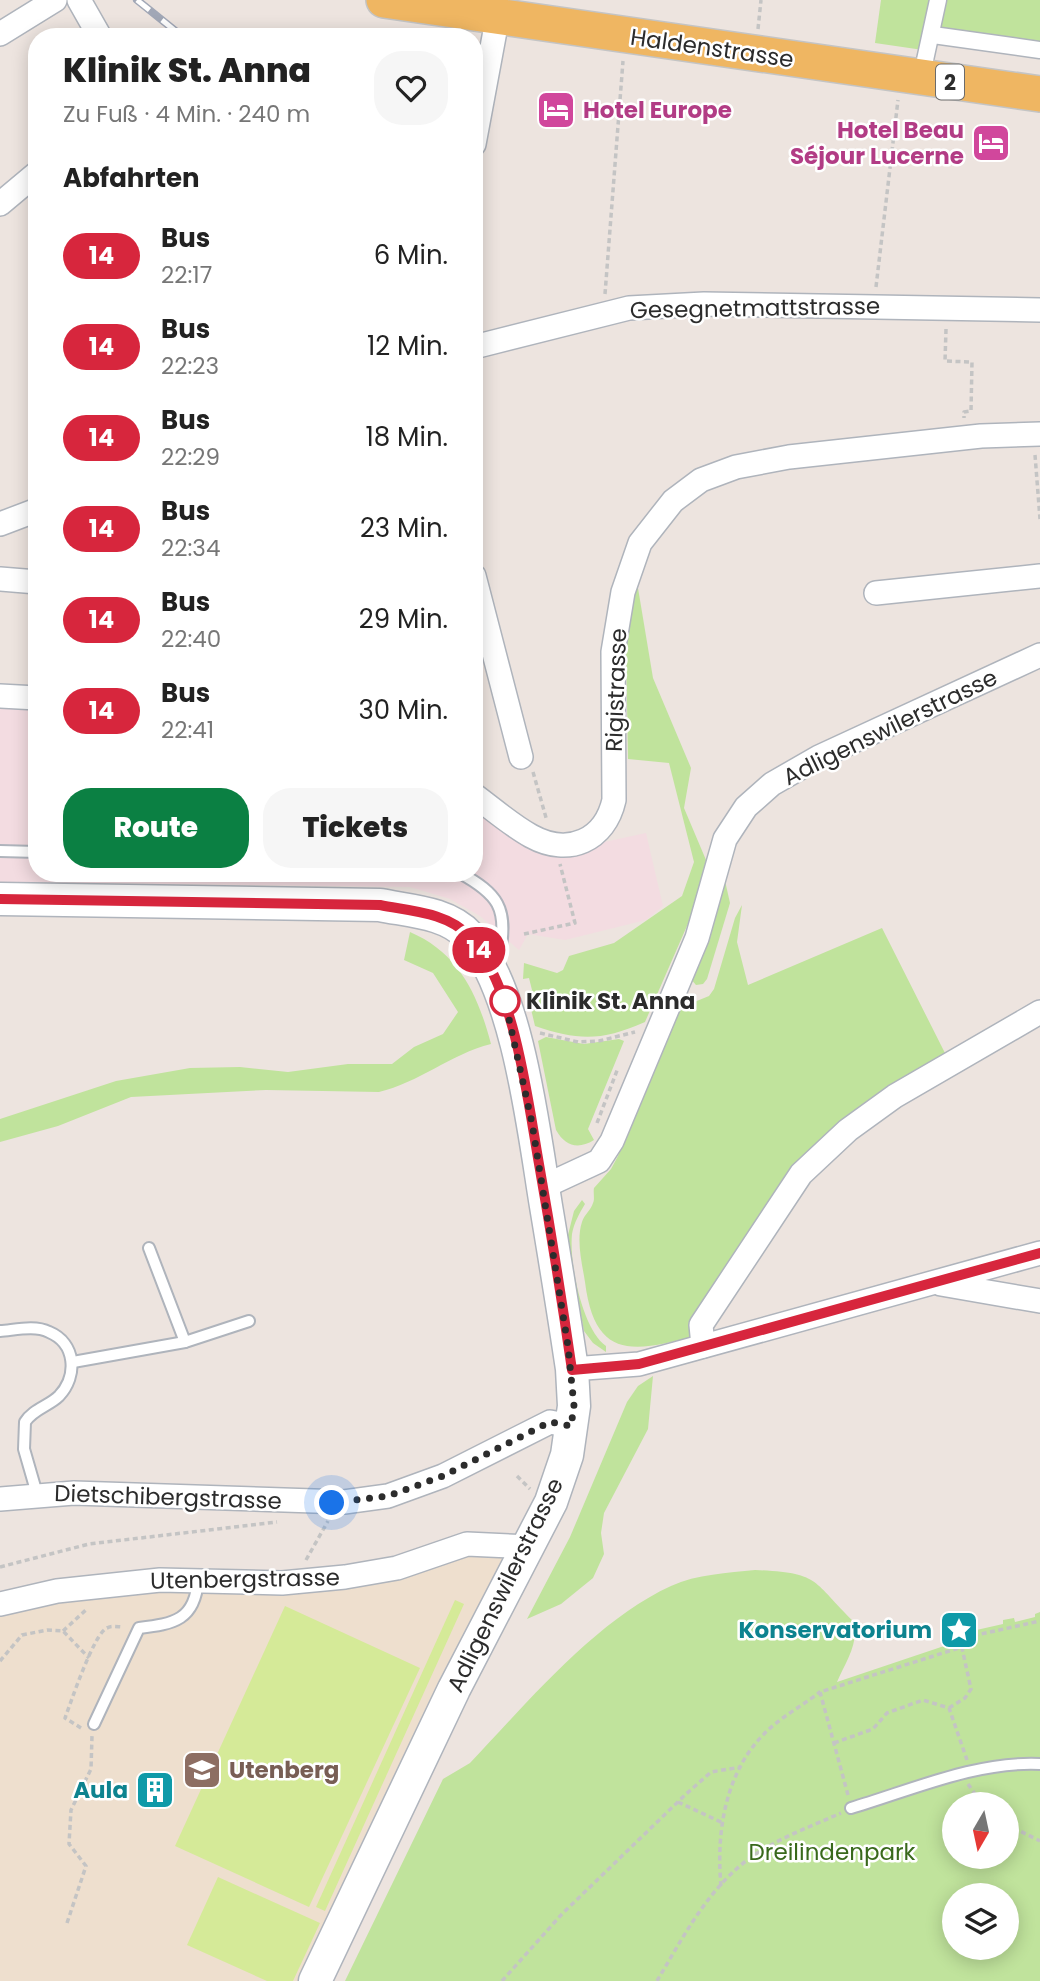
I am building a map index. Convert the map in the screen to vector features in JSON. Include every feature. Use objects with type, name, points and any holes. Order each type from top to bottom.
[{"type":"main road","name":"Haldenstrasse","points":[[383,0],[1040,94]]},
{"type":"main road","points":[[0,899],[380,905],[431,914],[451,923],[467,935],[487,961],[505,1001],[543,1187]]},
{"type":"main road","name":"Adligenswilerstrasse","points":[[315,1981],[454,1689],[551,1502],[567,1455],[574,1406],[572,1370],[543,1187]]},
{"type":"street","points":[[0,34],[55,0]]},
{"type":"street","points":[[79,0],[95,28]]},
{"type":"street","points":[[925,60],[933,35],[937,0]]},
{"type":"street","points":[[483,96],[498,15]]},
{"type":"street","points":[[933,35],[1040,50]]},
{"type":"street","points":[[0,204],[28,181]]},
{"type":"street","name":"Gesegnetmattstrasse","points":[[483,345],[629,308],[717,304],[1040,310]]},
{"type":"street","name":"Rigistrasse","points":[[483,801],[533,837],[554,844],[573,844],[596,836],[610,818],[614,800],[613,652],[623,592],[639,543],[673,501],[701,480],[736,467],[789,457],[981,436],[1037,439]]},
{"type":"street","points":[[0,524],[28,513]]},
{"type":"street","points":[[876,593],[1040,576]]},
{"type":"street","points":[[0,579],[28,581]]},
{"type":"street","points":[[483,611],[521,757]]},
{"type":"street","name":"Adligenswilerstrasse","points":[[543,1187],[599,1161],[612,1141],[697,938],[725,839],[746,807],[772,784],[819,757],[1040,655]]},
{"type":"street","points":[[0,696],[28,698]]},
{"type":"street","points":[[702,1346],[701,1325],[801,1174],[848,1130],[895,1096],[1040,1012]]},
{"type":"street","points":[[572,1370],[639,1364],[1040,1253]]},
{"type":"street","points":[[934,1283],[1040,1301]]},
{"type":"street","name":"Dietschibergstrasse","points":[[0,1499],[37,1493],[332,1503],[388,1496],[443,1476],[550,1422],[571,1426]]},
{"type":"street","name":"Utenbergstrasse","points":[[0,1604],[57,1591],[160,1580],[304,1581],[397,1568],[467,1544],[529,1547]]},
{"type":"lane","points":[[0,851],[28,852]]},
{"type":"lane","points":[[476,882],[501,905],[504,928],[500,952],[487,961]]},
{"type":"lane","points":[[149,1248],[185,1342]]},
{"type":"lane","points":[[73,1362],[185,1342],[249,1321]]},
{"type":"lane","points":[[0,1331],[30,1329],[50,1332],[64,1343],[73,1362],[69,1381],[61,1393],[25,1422],[24,1449],[37,1493]]},
{"type":"lane","points":[[93,1729],[139,1628],[175,1621],[184,1616],[197,1596],[198,1580]]},
{"type":"lane","points":[[852,1808],[971,1771],[1019,1763],[1040,1764]]},
{"type":"path","points":[[757,36],[761,0]]},
{"type":"path","points":[[604,307],[624,54]]},
{"type":"path","points":[[874,298],[897,103]]},
{"type":"path","points":[[946,329],[945,361],[972,362],[971,411],[964,412],[964,419],[972,419]]},
{"type":"path","points":[[1037,439],[1040,519]]},
{"type":"path","points":[[521,757],[530,764],[550,831]]},
{"type":"path","points":[[524,934],[575,923],[557,851]]},
{"type":"path","points":[[534,1034],[578,1042],[599,1041],[646,1030]]},
{"type":"path","points":[[517,1476],[534,1494]]},
{"type":"path","points":[[304,1581],[307,1559],[325,1528],[332,1503]]},
{"type":"path","points":[[0,1567],[89,1544],[289,1520]]},
{"type":"path","points":[[721,1886],[718,1855],[729,1791],[741,1767],[764,1734],[820,1692],[962,1647],[972,1636],[1040,1621]]},
{"type":"path","points":[[66,1923],[86,1866],[69,1844],[71,1810],[91,1769],[93,1729],[65,1718],[89,1658],[106,1628],[139,1628]]},
{"type":"path","points":[[0,1661],[22,1635],[47,1630],[63,1631],[89,1658]]},
{"type":"path","points":[[834,1743],[873,1729],[887,1713],[923,1700],[949,1708],[965,1698],[971,1689],[962,1647]]},
{"type":"path","points":[[657,1981],[690,1926],[732,1873],[774,1843],[852,1808],[820,1692]]},
{"type":"path","points":[[949,1708],[971,1771],[968,1784],[974,1792]]},
{"type":"path","points":[[502,1981],[562,1914],[711,1772],[741,1767]]},
{"type":"path","points":[[678,1802],[723,1824]]},
{"type":"path","points":[[1019,1830],[1040,1841]]},
{"type":"shaded area","name":"Klinik St. Anna","points":[[0,703],[28,705],[28,882],[483,882],[483,810],[553,853],[646,833],[663,906],[646,920],[565,940],[528,934],[519,950],[480,916],[450,899],[410,887],[0,882]]},
{"type":"shaded area","name":"Utenberg","points":[[463,1551],[514,1552],[321,1931],[301,1981],[0,1981],[0,1609],[52,1596],[275,1586]]},
{"type":"green space","points":[[881,0],[930,0],[923,50],[875,43]]},
{"type":"green space","points":[[938,0],[1040,0],[1040,50],[933,35]]},
{"type":"green space","points":[[636,576],[653,678],[691,768],[684,808],[706,860],[690,919],[645,1022],[603,1036],[578,1036],[535,1026],[527,992],[532,990],[529,978],[523,979],[524,963],[557,973],[563,970],[569,956],[614,943],[682,896],[694,862],[669,763],[628,759],[626,647]]},
{"type":"green space","points":[[723,872],[730,903],[707,979],[703,984],[696,985],[690,978]]},
{"type":"green space","points":[[742,905],[737,942],[748,985],[882,928],[948,1059],[825,1144],[699,1335],[656,1345],[622,1345],[609,1338],[598,1326],[590,1308],[580,1252],[582,1222],[594,1201],[594,1188],[611,1169],[618,1156],[677,1009],[709,996],[714,989],[735,918]]},
{"type":"green space","points":[[410,932],[442,951],[454,964],[473,993],[491,1044],[462,1054],[407,1082],[379,1092],[266,1090],[131,1097],[58,1126],[0,1142],[0,1119],[116,1081],[190,1068],[240,1067],[288,1072],[348,1064],[392,1064],[414,1047],[443,1034],[458,1012],[433,973],[404,960]]},
{"type":"green space","points":[[546,1037],[584,1044],[619,1039],[624,1041],[588,1129],[594,1140],[583,1145],[568,1143],[556,1130],[538,1041]]},
{"type":"green space","points":[[582,1200],[585,1204],[572,1234],[575,1277],[590,1325],[606,1346],[606,1352],[593,1343],[584,1331],[567,1239],[574,1211]]},
{"type":"green space","points":[[653,1376],[648,1429],[604,1513],[601,1533],[604,1554],[593,1578],[561,1604],[527,1619],[570,1537],[627,1402],[638,1386]]},
{"type":"green space","name":"Dreilindenpark","points":[[755,1570],[792,1573],[813,1581],[854,1622],[853,1646],[837,1682],[953,1643],[952,1632],[961,1626],[972,1631],[1003,1624],[1003,1620],[1014,1618],[1015,1622],[1035,1617],[1035,1614],[1040,1612],[1040,1981],[345,1981],[443,1779],[470,1763],[538,1690],[589,1641],[643,1601],[671,1586],[702,1576]]},
{"type":"green space","points":[[455,1600],[464,1604],[325,1911],[316,1907]]},
{"type":"green space","points":[[285,1606],[420,1668],[309,1907],[175,1846]]},
{"type":"green space","points":[[218,1877],[320,1923],[293,1981],[267,1981],[187,1945]]},
{"type":"railway","points":[[137,0],[172,28]]},
{"type":"bus line","name":"14","points":[[0,899],[380,905],[431,914],[451,923],[467,935],[487,961],[505,1001],[532,1123],[572,1370],[639,1364],[1040,1253]]},
{"type":"place","name":"Hotel Europe","points":[[556,110]]},
{"type":"place","name":"Hotel Beau Séjour Lucerne","points":[[991,143]]},
{"type":"place","name":"Klinik St. Anna","points":[[505,1001]]},
{"type":"place","name":"Konservatorium","points":[[959,1630]]},
{"type":"place","name":"Utenberg","points":[[202,1770]]},
{"type":"place","name":"Aula","points":[[155,1790]]},
{"type":"route","points":[[332,1503],[388,1496],[443,1476],[550,1422],[571,1426],[574,1406],[572,1370],[532,1123],[505,1001]]}]
